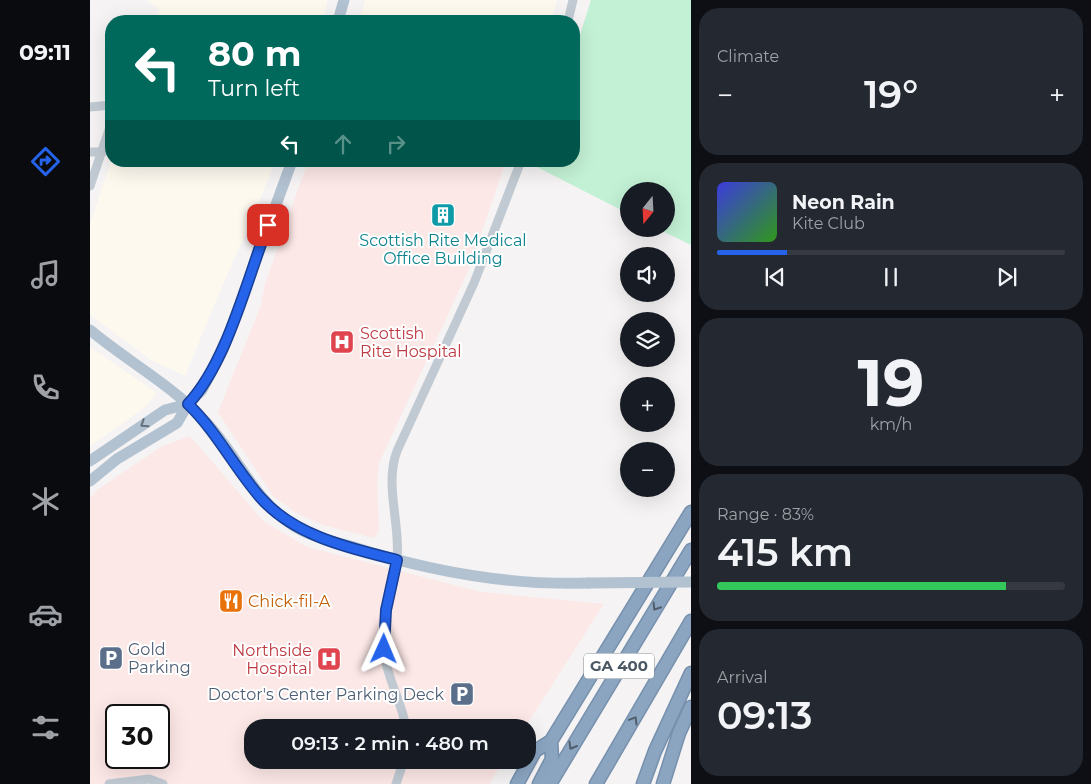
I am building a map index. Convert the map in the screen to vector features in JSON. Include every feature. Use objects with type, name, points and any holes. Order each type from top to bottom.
[{"type":"highway","points":[[517,784],[535,751],[551,741],[691,512]]},
{"type":"highway","name":"GA 400","points":[[550,784],[691,550]]},
{"type":"highway","name":"GA 400","points":[[596,784],[691,621]]},
{"type":"highway","points":[[644,784],[655,751],[691,673]]},
{"type":"highway","points":[[662,784],[679,733],[691,707]]},
{"type":"highway","points":[[539,784],[552,759],[551,741]]},
{"type":"main road","points":[[340,15],[344,0]]},
{"type":"main road","points":[[90,481],[111,463],[177,423],[188,404],[202,390],[222,350],[290,167]]},
{"type":"main road","points":[[90,330],[188,404],[205,420],[260,498],[288,521],[306,532],[397,560],[490,580],[560,584],[691,582]]},
{"type":"main road","points":[[90,461],[165,410],[188,404]]},
{"type":"street","points":[[569,15],[573,0]]},
{"type":"street","points":[[90,106],[105,105]]},
{"type":"street","points":[[90,186],[105,145]]},
{"type":"street","points":[[90,152],[103,152]]},
{"type":"street","points":[[403,719],[384,649],[386,610],[397,560],[392,475],[394,458],[474,283],[520,167]]},
{"type":"street","points":[[396,784],[401,769]]},
{"type":"street","points":[[109,784],[149,779],[163,784]]},
{"type":"shaded area","points":[[146,0],[328,0],[324,15],[157,15],[159,9]]},
{"type":"shaded area","points":[[365,0],[557,0],[553,15],[361,15]]},
{"type":"shaded area","points":[[109,167],[273,167],[254,216],[226,277],[185,376],[151,360],[90,315],[90,224]]},
{"type":"shaded area","name":"Scottish Rite Hospital","points":[[306,167],[504,167],[469,269],[379,463],[377,481],[379,531],[374,538],[323,525],[295,512],[273,496],[218,412],[261,305],[265,284]]},
{"type":"shaded area","points":[[90,347],[157,393],[144,408],[90,446]]},
{"type":"shaded area","name":"Northside Hospital","points":[[190,436],[263,521],[307,547],[481,592],[604,604],[530,719],[244,719],[244,769],[498,769],[489,784],[90,784],[90,498],[97,490],[161,447]]},
{"type":"green space","points":[[591,0],[691,0],[691,245],[675,237],[675,182],[620,182],[620,209],[537,167],[580,167],[580,35]]},
{"type":"place","name":"Scottish Rite Medical Office Building","points":[[443,215]]},
{"type":"place","name":"Scottish Rite Hospital","points":[[342,342]]},
{"type":"place","name":"Chick-fil-A","points":[[231,601]]},
{"type":"place","name":"Gold Parking","points":[[111,658]]},
{"type":"place","name":"Northside Hospital","points":[[329,659]]},
{"type":"place","name":"Doctor's Center Parking Deck","points":[[462,694]]},
{"type":"route","points":[[268,225],[222,350],[202,390],[188,404],[205,420],[260,498],[293,525],[306,532],[385,558],[397,560],[384,622],[384,649]]}]
